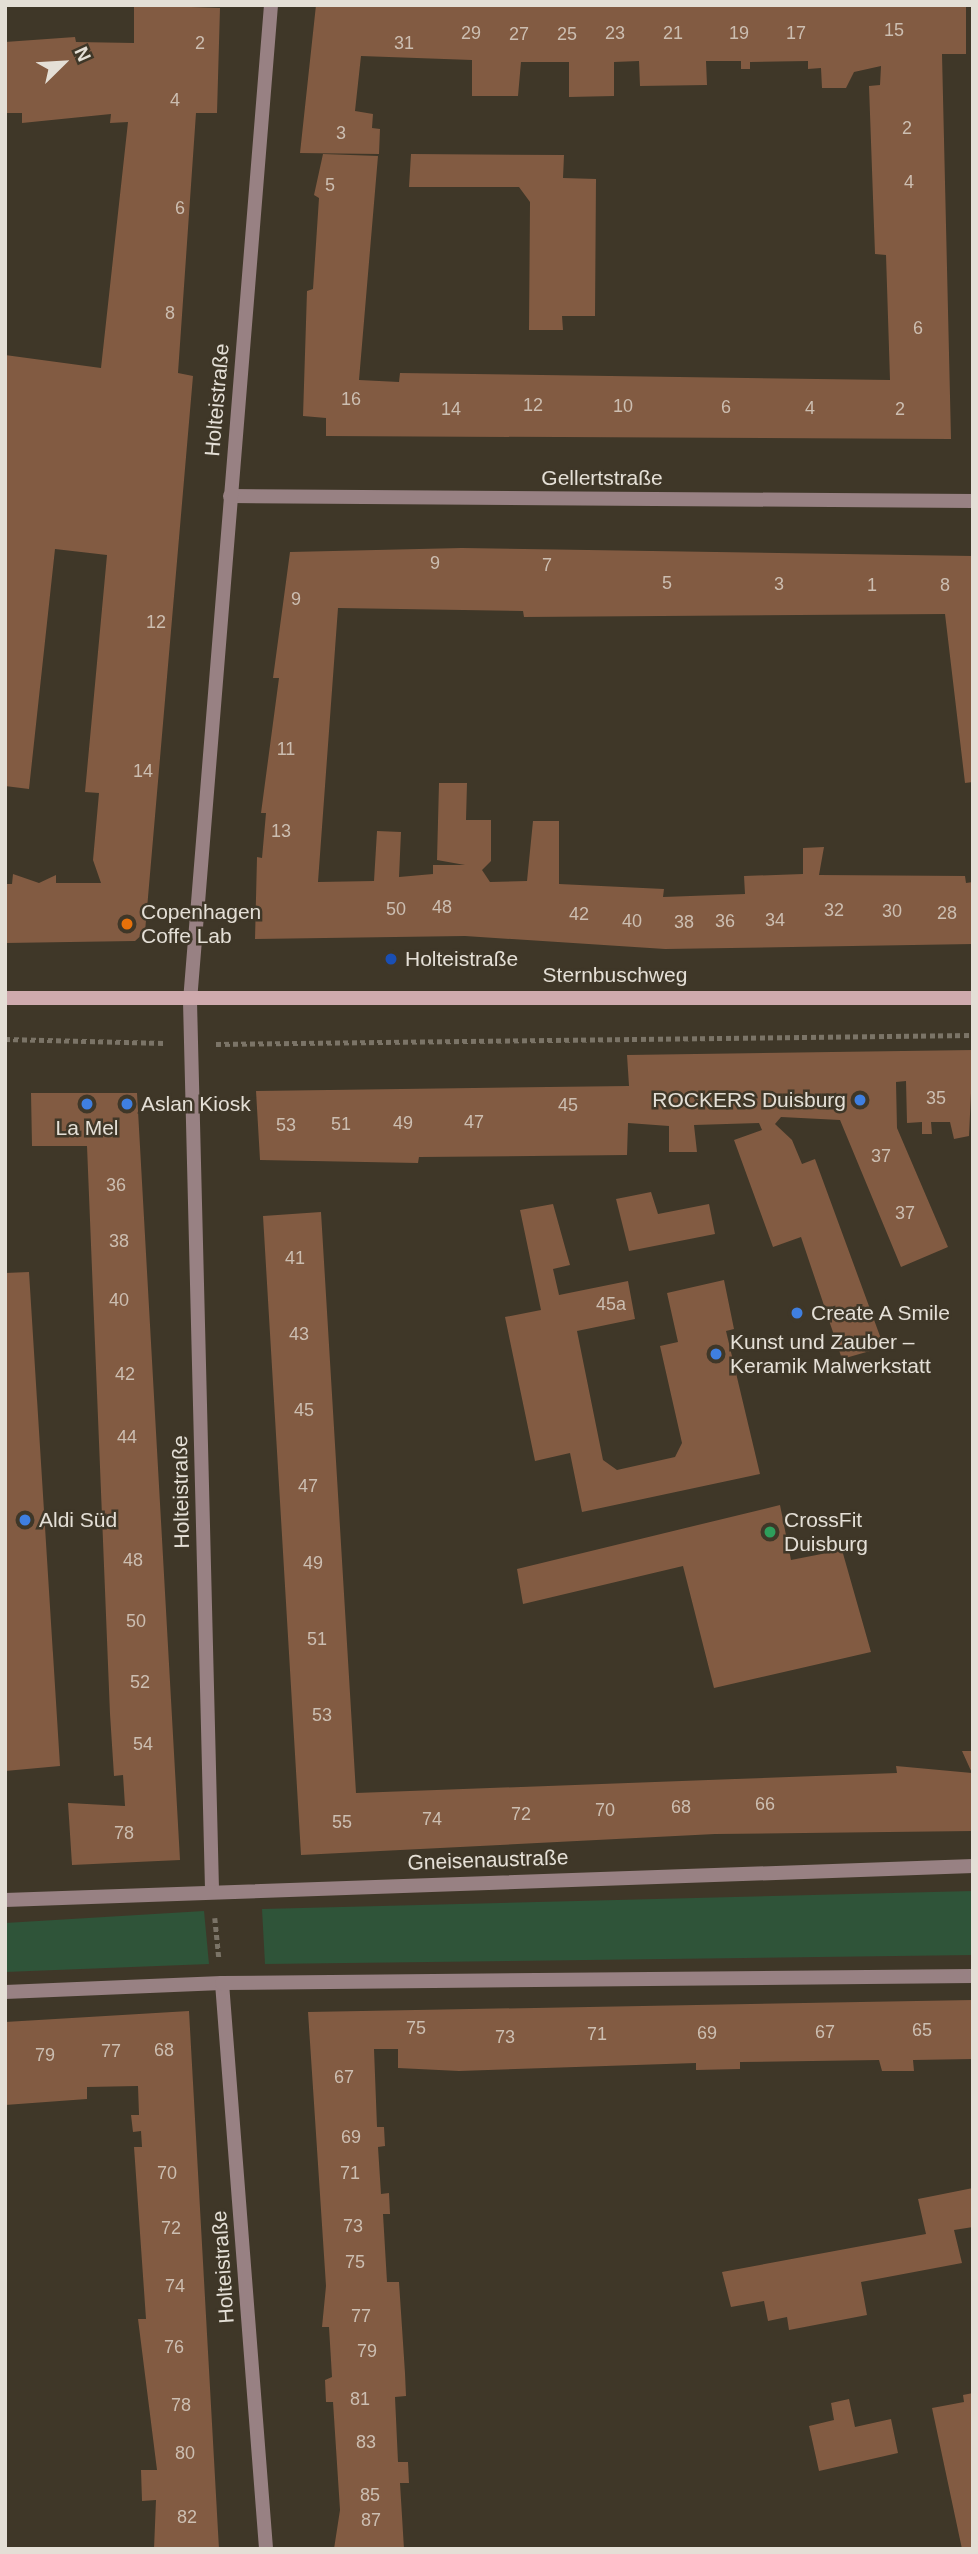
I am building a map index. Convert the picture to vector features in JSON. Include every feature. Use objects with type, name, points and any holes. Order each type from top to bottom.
[{"type":"main road","name":"Sternbuschweg","points":[[5,998],[190,1001],[405,995],[973,998]]},
{"type":"street","name":"Holteistraße","points":[[212,1889],[190,1001],[271,5]]},
{"type":"street","name":"Gellertstraße","points":[[230,496],[973,501]]},
{"type":"street","name":"Gneisenaustraße","points":[[5,1900],[212,1889],[973,1866]]},
{"type":"street","points":[[5,1992],[222,1983],[973,1976]]},
{"type":"street","name":"Holteistraße","points":[[222,1983],[265,2549]]},
{"type":"path","points":[[5,1040],[191,1044],[973,1035]]},
{"type":"path","points":[[212,1889],[222,1983]]},
{"type":"green space","points":[[973,1891],[973,1955],[265,1964],[262,1909]]},
{"type":"green space","points":[[204,1911],[209,1964],[5,1972],[5,1923]]},
{"type":"building","points":[[134,5],[220,8],[217,113],[196,113],[178,373],[193,376],[145,932],[135,941],[5,943],[5,884],[12,884],[13,874],[39,883],[56,875],[56,883],[101,883],[93,860],[99,793],[85,792],[107,555],[55,549],[29,789],[5,786],[5,355],[101,368],[128,122],[110,123],[111,114],[22,123],[22,113],[5,113],[5,42],[75,37],[76,42],[134,43]]},
{"type":"building","points":[[316,5],[966,6],[966,54],[942,54],[951,439],[326,436],[326,418],[303,416],[307,291],[313,289],[319,198],[314,195],[323,154],[378,156],[359,380],[399,382],[400,373],[890,380],[886,255],[875,254],[869,86],[880,85],[881,66],[854,72],[846,88],[822,88],[821,68],[808,69],[808,61],[750,62],[750,69],[741,69],[741,61],[706,61],[707,85],[640,86],[639,61],[614,62],[614,96],[569,97],[569,62],[521,62],[518,96],[472,96],[472,60],[361,56],[355,111],[373,114],[372,128],[380,129],[379,154],[300,153]]},
{"type":"building","points":[[411,154],[564,155],[563,178],[596,179],[595,316],[562,316],[563,330],[529,330],[530,202],[519,187],[409,187]]},
{"type":"building","points":[[462,548],[973,556],[973,782],[965,783],[945,614],[524,617],[523,611],[338,608],[318,882],[374,881],[377,831],[401,832],[399,877],[433,874],[433,865],[465,865],[437,860],[439,783],[467,783],[466,820],[491,820],[491,861],[482,870],[490,882],[527,881],[533,821],[559,821],[559,884],[664,889],[663,897],[745,894],[744,876],[803,874],[803,848],[824,847],[819,875],[965,876],[966,883],[973,882],[973,944],[665,949],[465,936],[255,939],[257,857],[262,858],[266,813],[261,813],[279,678],[273,678],[290,552]]},
{"type":"building","points":[[973,1050],[969,1136],[954,1139],[950,1122],[931,1122],[932,1134],[922,1134],[922,1122],[907,1123],[906,1081],[896,1082],[897,1128],[948,1247],[901,1267],[840,1120],[781,1117],[775,1124],[792,1140],[802,1164],[815,1159],[884,1347],[842,1359],[801,1237],[773,1247],[734,1140],[762,1130],[759,1123],[694,1125],[697,1152],[669,1152],[669,1126],[628,1123],[627,1155],[419,1157],[418,1163],[260,1160],[256,1091],[629,1086],[627,1055]]},
{"type":"building","points":[[31,1093],[137,1093],[180,1860],[72,1865],[68,1803],[125,1806],[123,1775],[114,1776],[110,1714],[87,1146],[32,1146]]},
{"type":"building","points":[[651,1192],[658,1214],[709,1204],[715,1234],[629,1251],[616,1199]]},
{"type":"building","points":[[553,1204],[570,1265],[553,1269],[559,1295],[628,1281],[635,1319],[577,1331],[603,1460],[617,1470],[675,1457],[682,1443],[660,1346],[678,1342],[667,1293],[724,1280],[734,1329],[726,1331],[760,1474],[582,1512],[570,1453],[535,1461],[505,1317],[541,1310],[520,1210]]},
{"type":"building","points":[[321,1212],[356,1793],[897,1773],[896,1766],[972,1773],[962,1751],[973,1751],[973,1831],[715,1834],[301,1855],[263,1216]]},
{"type":"building","name":"Aldi Süd","points":[[29,1272],[60,1766],[5,1771],[5,1273]]},
{"type":"building","points":[[780,1505],[791,1560],[842,1550],[871,1652],[714,1688],[683,1566],[523,1604],[517,1569]]},
{"type":"building","points":[[973,2000],[973,2059],[913,2060],[914,2071],[882,2071],[879,2060],[740,2062],[740,2069],[696,2070],[696,2063],[459,2071],[398,2068],[398,2049],[374,2049],[377,2127],[384,2127],[385,2146],[378,2147],[381,2194],[389,2193],[390,2214],[383,2214],[387,2282],[399,2282],[405,2373],[406,2396],[395,2397],[398,2462],[408,2462],[409,2483],[400,2483],[404,2549],[334,2549],[340,2510],[333,2402],[326,2402],[325,2380],[332,2377],[329,2327],[322,2327],[326,2286],[308,2012]]},
{"type":"building","points":[[189,2011],[219,2549],[154,2549],[156,2500],[142,2501],[141,2470],[157,2470],[138,2319],[146,2319],[134,2147],[142,2147],[141,2131],[133,2132],[131,2115],[139,2115],[138,2086],[87,2087],[87,2099],[5,2105],[5,2022]]},
{"type":"building","points":[[973,2188],[973,2227],[954,2230],[962,2263],[861,2282],[867,2315],[789,2330],[787,2317],[768,2321],[764,2301],[731,2307],[722,2272],[926,2234],[918,2199]]},
{"type":"building","points":[[973,2393],[973,2549],[962,2549],[932,2408],[964,2402],[963,2395]]},
{"type":"building","points":[[849,2399],[855,2427],[891,2419],[898,2453],[819,2471],[809,2426],[834,2420],[831,2403]]},
{"type":"place","name":"Copenhagen Coffe Lab","points":[[127,924]]},
{"type":"place","name":"Holteistraße","points":[[391,959]]},
{"type":"place","name":"ROCKERS Duisburg","points":[[860,1100]]},
{"type":"place","name":"La Mel","points":[[87,1104]]},
{"type":"place","name":"Aslan Kiosk","points":[[127,1104]]},
{"type":"place","name":"Create A Smile","points":[[797,1313]]},
{"type":"place","name":"Kunst und Zauber – Keramik Malwerkstatt","points":[[716,1354]]},
{"type":"place","name":"Aldi Süd","points":[[25,1520]]},
{"type":"place","name":"CrossFit Duisburg","points":[[770,1532]]}]
